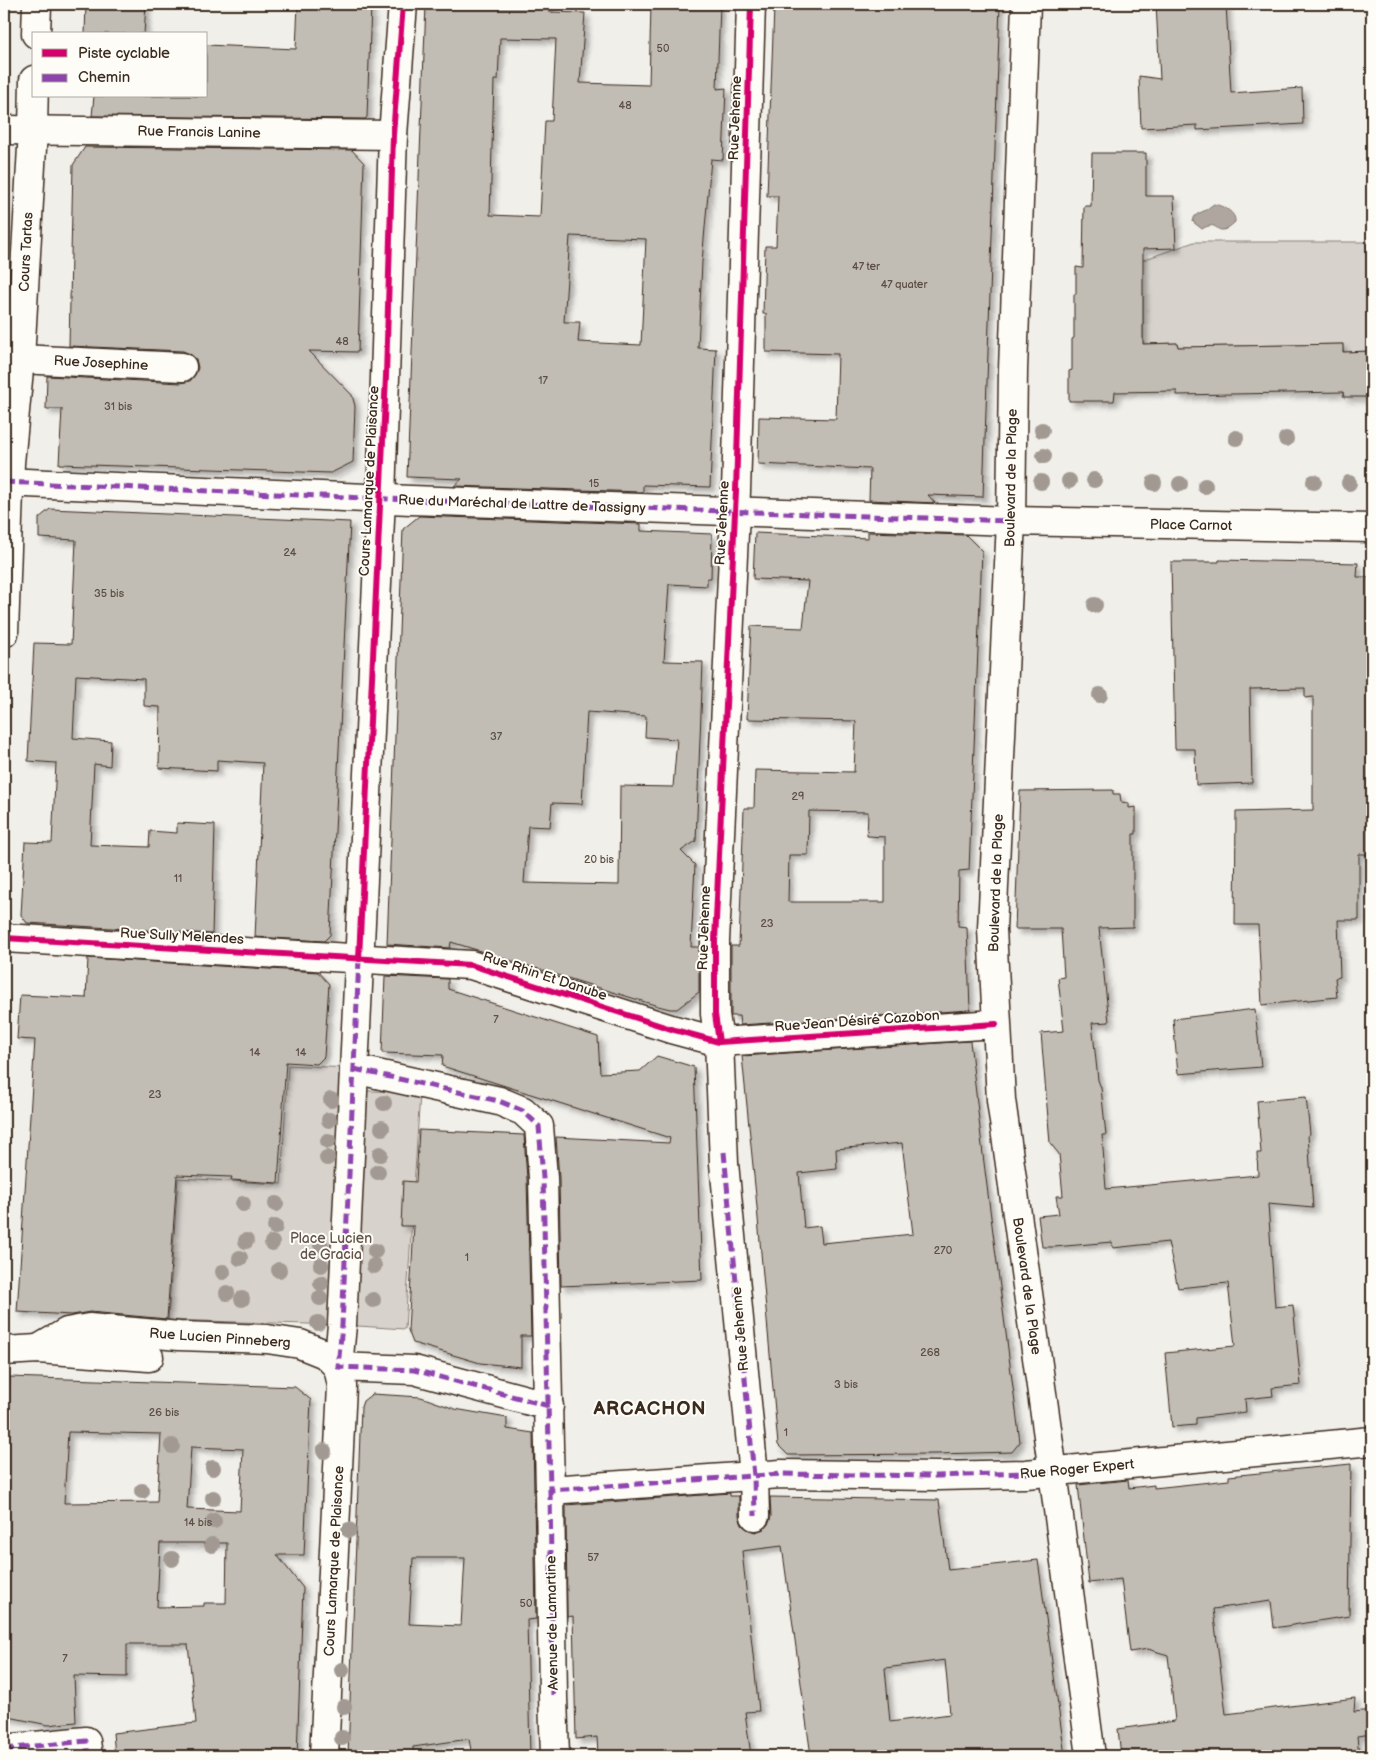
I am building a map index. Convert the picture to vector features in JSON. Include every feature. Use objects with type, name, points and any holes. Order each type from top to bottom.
[{"type":"street","points":[[36,32],[37,4]]},
{"type":"street","name":"Cours Lamarque de Plaisance","points":[[354,1069],[381,498],[394,135],[403,4]]},
{"type":"street","name":"Rue Jehenne","points":[[751,4],[735,512],[715,940],[715,1014],[719,1042],[724,1152],[754,1476],[755,1516]]},
{"type":"street","name":"Boulevard de la Plage","points":[[1026,4],[1014,360],[1011,521],[992,929],[1001,1100],[1091,1756]]},
{"type":"street","name":"Cours Tartas","points":[[4,633],[7,482],[20,359],[34,98]]},
{"type":"street","name":"Rue Francis Lanine","points":[[4,130],[394,135]]},
{"type":"street","name":"Rue Josephine","points":[[20,359],[182,367]]},
{"type":"street","name":"Rue du Maréchal de Lattre de Tassigny","points":[[7,482],[735,512],[1011,521]]},
{"type":"street","name":"Place Carnot","points":[[1011,521],[1372,528]]},
{"type":"street","name":"Rue Sully Melendes","points":[[4,938],[360,959]]},
{"type":"street","name":"Rue Rhin Et Danube","points":[[360,959],[471,965],[671,1029],[719,1042]]},
{"type":"street","name":"Rue Jean Désiré Cazobon","points":[[719,1042],[996,1024]]},
{"type":"street","points":[[354,1069],[342,1325],[338,1367],[414,1370],[548,1406]]},
{"type":"street","name":"Avenue de Lamartine","points":[[354,1069],[499,1101],[523,1111],[539,1126],[543,1178],[555,1756]]},
{"type":"street","name":"Rue Lucien Pinneberg","points":[[38,1350],[67,1332],[90,1328],[179,1336],[267,1339],[300,1344],[326,1354],[338,1367]]},
{"type":"street","points":[[4,1351],[38,1350],[149,1357]]},
{"type":"street","name":"Cours Lamarque de Plaisance","points":[[324,1756],[342,1386],[338,1367]]},
{"type":"street","name":"Rue Roger Expert","points":[[550,1490],[781,1474],[938,1476],[1053,1472],[1372,1441]]},
{"type":"street","points":[[4,1749],[86,1741],[88,1756]]},
{"type":"green space","points":[[1194,242],[1372,242],[1372,351],[1343,352],[1343,344],[1178,347],[1177,343],[1143,344],[1143,293],[1117,269]]},
{"type":"green space","name":"Place Lucien de Gracia","points":[[288,1065],[348,1068],[347,1090],[420,1093],[405,1329],[342,1325],[168,1320],[178,1178],[281,1184]]},
{"type":"shaded area","points":[[1214,204],[1231,212],[1235,218],[1235,222],[1224,230],[1212,226],[1202,229],[1193,222],[1194,217]]},
{"type":"building","points":[[86,4],[146,4],[144,32],[85,32]]},
{"type":"building","points":[[298,4],[371,4],[367,117],[365,119],[92,116],[94,98],[208,98],[208,45],[296,49]]},
{"type":"building","points":[[426,4],[550,4],[549,12],[585,13],[580,83],[649,85],[651,4],[720,4],[717,89],[726,88],[723,160],[711,159],[702,262],[698,348],[716,349],[710,487],[643,485],[643,492],[454,486],[462,479],[407,477]],"holes":[[[500,38],[556,39],[552,121],[545,121],[540,217],[490,215],[494,80],[498,80]],[[570,236],[646,239],[641,345],[578,342],[580,322],[564,322]]]},
{"type":"building","points":[[824,4],[1000,4],[983,497],[928,495],[935,503],[869,500],[870,469],[758,464],[759,417],[836,419],[838,354],[766,352],[766,314],[763,314],[765,246],[776,246],[778,196],[767,196],[774,7]]},
{"type":"building","points":[[1156,4],[1226,4],[1231,93],[1302,88],[1303,124],[1197,130],[1197,125],[1141,128],[1139,76],[1160,79]]},
{"type":"building","points":[[85,147],[352,150],[364,163],[358,352],[309,351],[352,395],[355,406],[353,462],[331,473],[59,464],[62,409],[46,409],[47,376],[181,383],[190,381],[198,368],[196,359],[183,351],[69,346],[73,165]]},
{"type":"building","points":[[1092,153],[1146,153],[1146,196],[1174,196],[1176,248],[1143,249],[1143,344],[1177,343],[1178,347],[1343,344],[1343,352],[1372,351],[1372,397],[1344,397],[1343,392],[1177,395],[1177,391],[1115,392],[1114,401],[1069,401],[1069,371],[1072,370],[1072,339],[1074,338],[1076,267],[1083,268],[1084,206],[1091,206]]},
{"type":"building","points":[[50,509],[350,522],[330,935],[324,941],[255,937],[263,763],[217,760],[217,771],[159,768],[160,707],[144,706],[144,679],[76,675],[73,738],[111,741],[110,766],[94,764],[90,845],[149,847],[150,831],[177,833],[177,823],[215,825],[212,934],[27,923],[21,915],[25,842],[52,843],[56,763],[28,761],[34,643],[71,644],[76,540],[39,538],[39,518]]},
{"type":"building","points":[[419,516],[641,524],[641,531],[712,534],[711,578],[707,578],[707,586],[669,584],[664,661],[703,662],[696,841],[681,851],[695,865],[691,947],[699,947],[699,992],[677,1009],[658,1006],[451,942],[450,948],[387,944],[403,529]],"holes":[[[587,712],[646,716],[645,737],[677,739],[673,787],[620,786],[619,885],[524,883],[528,826],[550,827],[552,803],[582,804]]]},
{"type":"building","points":[[868,532],[966,535],[982,551],[969,870],[959,871],[958,926],[967,927],[970,1010],[740,1025],[739,1016],[731,1016],[731,946],[739,946],[744,808],[754,808],[755,770],[854,772],[856,721],[747,719],[751,626],[803,628],[808,581],[753,579],[755,533],[868,538]],"holes":[[[809,811],[868,812],[867,836],[885,837],[885,902],[788,902],[789,855],[808,855]]]},
{"type":"building","points":[[1219,560],[1358,563],[1357,577],[1372,577],[1372,854],[1359,854],[1359,920],[1338,920],[1340,977],[1335,978],[1337,997],[1262,1005],[1258,925],[1235,925],[1236,812],[1313,810],[1313,697],[1305,698],[1305,688],[1250,689],[1252,783],[1196,785],[1195,749],[1175,749],[1171,562],[1219,562]]},
{"type":"building","points":[[1113,790],[1113,794],[1120,794],[1121,802],[1129,803],[1129,808],[1136,807],[1136,834],[1133,834],[1133,927],[1099,928],[1109,1022],[1092,1023],[1106,1135],[1102,1135],[1106,1189],[1258,1175],[1257,1153],[1261,1153],[1257,1101],[1306,1097],[1310,1134],[1308,1135],[1313,1208],[1268,1204],[1275,1307],[1293,1305],[1301,1385],[1272,1388],[1273,1396],[1245,1399],[1246,1412],[1196,1418],[1196,1425],[1172,1427],[1165,1353],[1235,1346],[1228,1283],[1178,1288],[1168,1242],[1113,1248],[1112,1242],[1042,1247],[1038,1216],[1059,1214],[1056,1196],[1063,1196],[1059,1154],[1050,1143],[1041,1033],[1064,1031],[1058,978],[1064,977],[1061,929],[1015,929],[1020,791]]},
{"type":"building","points":[[88,958],[318,972],[329,984],[324,1057],[317,1064],[286,1062],[278,1183],[231,1180],[232,1177],[177,1175],[167,1319],[90,1312],[72,1315],[17,1312],[35,1040],[17,1039],[20,995],[86,998]]},
{"type":"building","points":[[385,976],[448,979],[448,989],[598,1037],[600,1073],[640,1071],[657,1056],[694,1067],[702,1280],[561,1286],[559,1178],[556,1137],[669,1143],[670,1138],[442,1066],[443,1055],[382,1053]]},
{"type":"building","points":[[1255,1009],[1261,1067],[1178,1074],[1173,1019]]},
{"type":"building","points":[[970,1041],[1020,1442],[1012,1452],[788,1455],[778,1445],[742,1056]],"holes":[[[902,1143],[913,1234],[822,1243],[820,1226],[804,1228],[799,1173],[837,1169],[836,1149]]]},
{"type":"building","points":[[419,1130],[524,1135],[531,1336],[521,1336],[521,1367],[480,1363],[413,1343],[408,1330],[414,1226],[401,1226],[403,1181],[416,1182]]},
{"type":"building","points":[[10,1377],[295,1387],[311,1400],[304,1555],[277,1555],[303,1588],[297,1756],[115,1756],[113,1733],[196,1723],[188,1644],[127,1644],[127,1677],[74,1676],[76,1722],[48,1725],[4,1716],[4,1431],[7,1431]],"holes":[[[68,1432],[161,1434],[157,1502],[64,1503]],[[191,1447],[243,1449],[240,1511],[187,1509]],[[160,1543],[227,1543],[226,1603],[204,1603],[204,1606],[157,1607]]]},
{"type":"building","points":[[372,1394],[421,1397],[455,1409],[507,1418],[507,1429],[533,1433],[536,1619],[527,1620],[530,1756],[472,1756],[469,1739],[413,1747],[413,1753],[396,1756],[348,1756],[361,1407],[363,1401]],"holes":[[[413,1558],[465,1558],[461,1626],[409,1624]]]},
{"type":"building","points":[[1351,1464],[1349,1616],[1274,1628],[1271,1601],[1213,1609],[1226,1714],[1355,1698],[1354,1712],[1372,1710],[1372,1734],[1357,1736],[1359,1756],[1121,1756],[1118,1729],[1175,1721],[1168,1655],[1148,1649],[1130,1652],[1121,1579],[1089,1583],[1078,1485],[1128,1480],[1129,1488],[1154,1485],[1154,1488],[1229,1480],[1229,1476]]},
{"type":"building","points":[[730,1493],[730,1496],[739,1496],[739,1516],[742,1525],[755,1532],[764,1529],[769,1523],[771,1516],[770,1497],[939,1500],[948,1570],[1038,1560],[1065,1756],[811,1756],[782,1546],[742,1551],[759,1711],[745,1712],[751,1756],[598,1756],[597,1737],[576,1739],[573,1616],[567,1617],[566,1505]],"holes":[[[945,1660],[950,1714],[890,1722],[885,1668]]]},
{"type":"marked path","points":[[4,482],[411,500],[1011,521]]},
{"type":"marked path","points":[[359,959],[342,1325],[338,1367],[414,1370],[549,1406]]},
{"type":"marked path","points":[[354,1069],[499,1101],[523,1111],[539,1126],[543,1178],[550,1490],[781,1474],[938,1476],[1053,1472]]},
{"type":"marked path","points":[[724,1152],[754,1476],[755,1516]]},
{"type":"marked path","points":[[550,1490],[553,1697]]},
{"type":"marked path","points":[[4,1749],[86,1741],[88,1756]]},
{"type":"cycle path","points":[[359,959],[386,376],[393,135],[403,4]]},
{"type":"cycle path","points":[[719,1042],[715,1014],[715,941],[736,491],[751,4]]},
{"type":"cycle path","points":[[4,938],[471,965],[671,1029],[719,1042],[996,1024]]},
{"type":"district","name":"ARCACHON","points":[[650,1409]]}]
